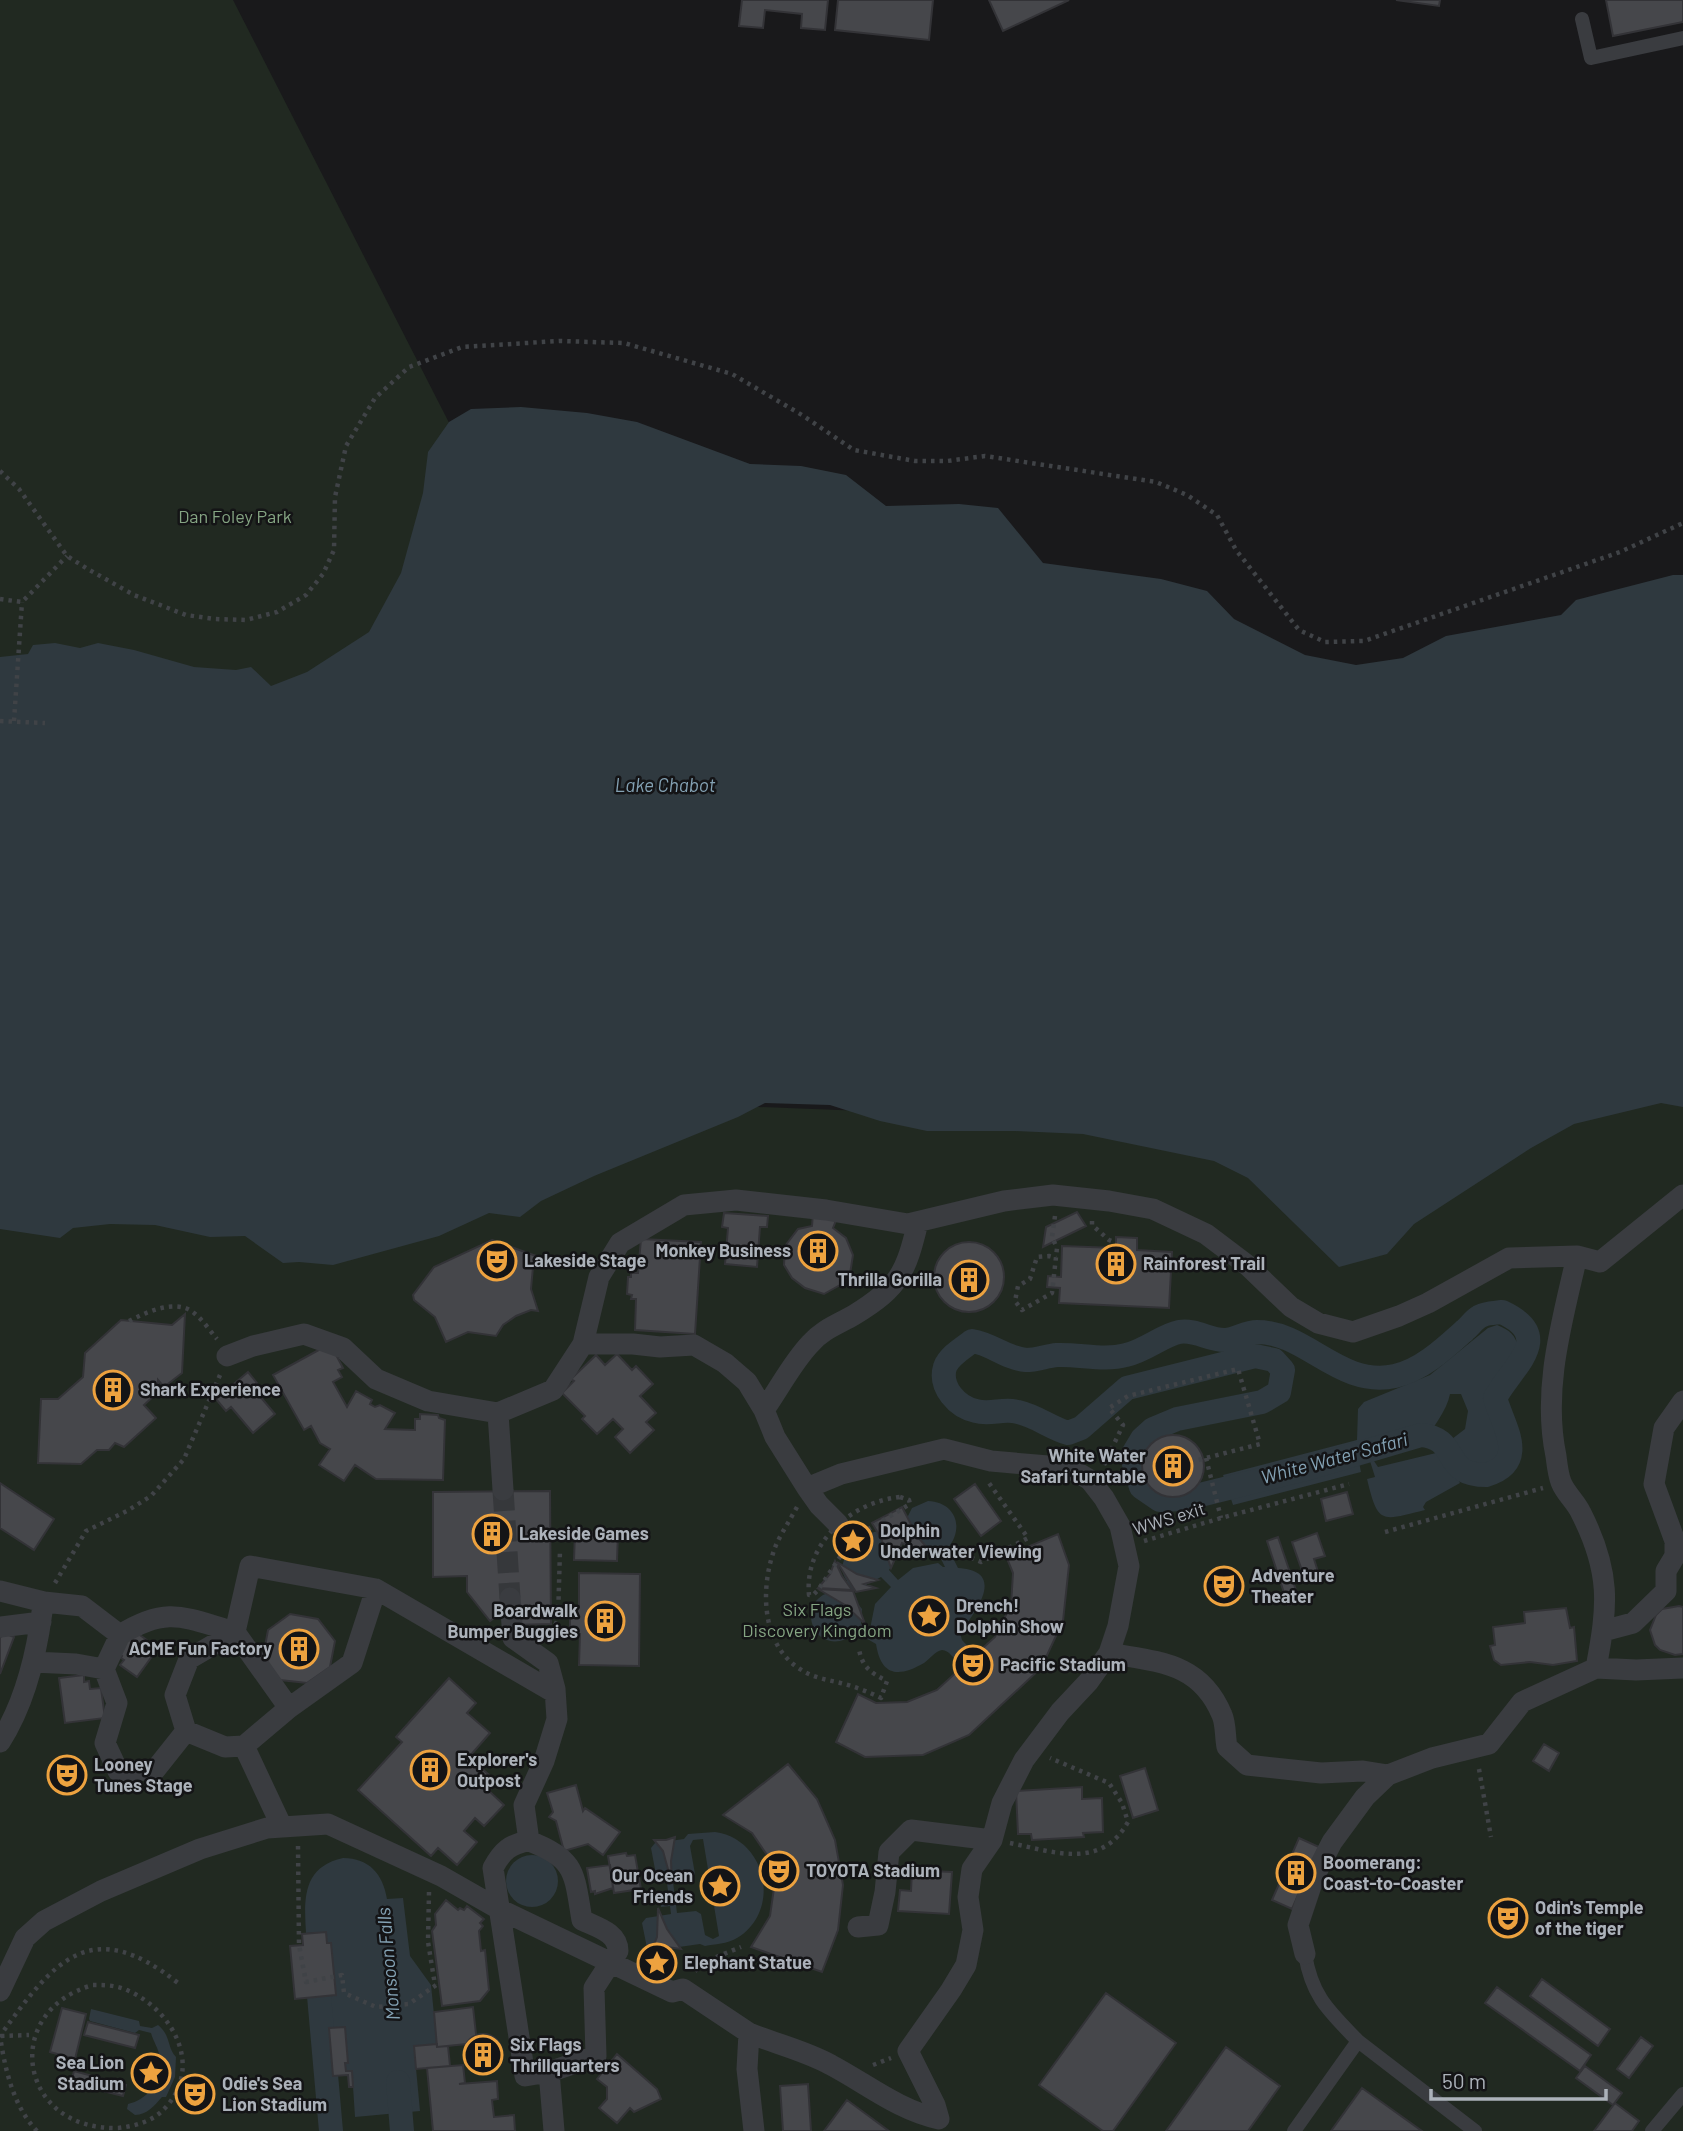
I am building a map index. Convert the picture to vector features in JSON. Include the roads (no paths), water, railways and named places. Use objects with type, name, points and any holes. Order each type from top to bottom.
[{"type":"street","points":[[227,1356],[253,1346],[304,1334],[343,1348],[376,1379],[428,1401],[498,1413],[553,1390],[583,1344],[599,1277],[620,1243],[684,1205],[736,1200],[826,1210],[908,1224],[1004,1201],[1053,1195],[1153,1209],[1206,1234],[1247,1265],[1291,1307],[1318,1323],[1353,1332],[1418,1308],[1509,1258],[1577,1256],[1600,1262],[1683,1195]]},
{"type":"street","points":[[764,1410],[809,1344],[828,1328],[853,1316],[898,1281],[909,1257],[918,1222]]},
{"type":"street","points":[[1577,1256],[1550,1391],[1552,1437],[1561,1483],[1581,1512],[1601,1560],[1606,1589],[1603,1631],[1596,1668]]},
{"type":"street","points":[[583,1344],[660,1347],[694,1345],[725,1363],[747,1382],[764,1410],[775,1437],[807,1488],[838,1524]]},
{"type":"street","points":[[1603,1631],[1633,1623],[1674,1595],[1666,1571],[1675,1556],[1679,1541],[1654,1484],[1664,1428],[1683,1401]]},
{"type":"street","points":[[498,1413],[503,1490]]},
{"type":"street","points":[[0,1990],[25,1938],[44,1921],[101,1891],[200,1849],[267,1828],[328,1824],[672,1992],[683,1989],[749,2034],[830,2064],[880,2096],[921,2115],[939,2119],[935,2105],[908,2051],[951,1990],[965,1965],[973,1930],[968,1897],[972,1869],[992,1840],[1002,1803],[1031,1750],[1109,1653],[1126,1593],[1129,1566],[1120,1526],[1098,1490],[1090,1480],[1075,1471],[1060,1467],[990,1461],[944,1449],[841,1474],[807,1488]]},
{"type":"street","points":[[186,1731],[175,1695],[189,1659],[235,1632],[250,1566],[376,1589],[555,1693]]},
{"type":"street","points":[[186,1731],[225,1746],[244,1746],[289,1708],[352,1663],[376,1589]]},
{"type":"street","points":[[0,1591],[42,1612]]},
{"type":"street","points":[[510,1598],[513,1638],[548,1662],[555,1693],[557,1719],[544,1761],[524,1805],[529,1841]]},
{"type":"street","points":[[0,1627],[42,1612],[82,1606],[120,1635]]},
{"type":"street","points":[[0,1742],[13,1722],[33,1662],[42,1612]]},
{"type":"street","points":[[186,1731],[155,1770],[118,1771],[105,1743],[117,1703],[104,1668],[120,1635],[142,1621],[175,1615],[235,1632],[289,1708]]},
{"type":"street","points":[[1109,1653],[1178,1667],[1207,1687],[1223,1717],[1227,1747],[1247,1765],[1321,1773],[1363,1771],[1388,1775]]},
{"type":"street","points":[[33,1662],[104,1668]]},
{"type":"street","points":[[1305,1954],[1298,1925],[1314,1877],[1332,1842],[1365,1797],[1388,1775],[1432,1758],[1489,1744],[1522,1702],[1596,1668],[1683,1668]]},
{"type":"street","points":[[244,1746],[290,1827]]},
{"type":"street","points":[[858,1927],[878,1925],[886,1892],[889,1852],[911,1830],[992,1840]]},
{"type":"street","points":[[570,1944],[582,1920],[574,1872],[566,1862],[547,1848],[529,1841],[515,1843],[501,1853],[493,1868],[497,1908],[525,2076],[550,2072],[596,2056],[594,1988],[618,1951],[616,1939],[582,1920]]},
{"type":"street","points":[[749,2034],[747,2069],[754,2131]]},
{"type":"street","points":[[550,2072],[554,2131]]},
{"type":"lane","points":[[1583,19],[1591,58],[1683,38]]},
{"type":"lane","points":[[1305,1954],[1307,1971],[1322,2004],[1358,2041],[1475,2131]]},
{"type":"lane","points":[[1294,2131],[1358,2041]]},
{"type":"lane","points":[[1652,2131],[1683,2094]]},
{"type":"water","name":"Lake Chabot","points":[[521,407],[587,413],[637,422],[750,464],[801,466],[846,475],[886,506],[959,504],[998,508],[1043,563],[1161,579],[1207,591],[1234,619],[1305,655],[1356,665],[1403,658],[1446,636],[1561,615],[1576,600],[1673,575],[1683,575],[1683,1107],[1661,1103],[1574,1124],[1531,1148],[1414,1224],[1387,1254],[1339,1267],[1248,1178],[1214,1161],[1083,1134],[927,1131],[880,1121],[830,1105],[765,1103],[738,1117],[594,1176],[541,1201],[520,1217],[489,1213],[439,1236],[333,1265],[283,1263],[245,1236],[210,1237],[155,1225],[110,1224],[73,1228],[60,1238],[0,1229],[0,657],[28,654],[33,645],[55,643],[80,648],[98,643],[194,667],[236,670],[251,667],[271,686],[307,672],[369,632],[401,573],[423,493],[428,452],[449,422],[471,409]]},
{"type":"water","points":[[1497,1325],[1511,1334],[1519,1348],[1493,1390],[1492,1413],[1502,1442],[1496,1460],[1485,1469],[1465,1458],[1452,1439],[1465,1429],[1468,1411],[1461,1394],[1450,1394],[1423,1445],[1359,1462],[1361,1472],[1233,1505],[1223,1475],[1357,1440],[1358,1409],[1364,1402],[1430,1375],[1488,1328]]},
{"type":"water","points":[[1436,1453],[1443,1456],[1460,1483],[1426,1502],[1423,1507],[1425,1510],[1390,1517],[1379,1512],[1367,1479],[1375,1477],[1370,1461],[1374,1461],[1378,1467]]},
{"type":"water","points":[[928,1501],[937,1502],[951,1511],[956,1532],[948,1548],[958,1568],[982,1576],[985,1584],[979,1604],[960,1633],[962,1640],[972,1651],[959,1664],[947,1651],[942,1650],[915,1668],[899,1672],[887,1668],[878,1655],[876,1644],[857,1633],[841,1641],[828,1640],[818,1634],[812,1625],[811,1613],[815,1602],[825,1594],[842,1590],[847,1581],[842,1571],[843,1563],[854,1544],[869,1534],[904,1524],[912,1508]],"holes":[[[907,1540],[919,1551],[938,1553],[945,1567],[938,1563],[913,1568],[898,1580],[889,1570],[900,1544]],[[881,1577],[891,1587],[875,1604],[870,1629],[861,1624],[862,1609],[851,1595],[856,1586],[864,1586]]]},
{"type":"water","points":[[715,1832],[733,1837],[747,1848],[757,1861],[762,1878],[764,1894],[760,1911],[751,1926],[729,1942],[651,1951],[647,1948],[642,1923],[646,1918],[671,1914],[670,1906],[661,1907],[659,1893],[668,1891],[667,1883],[657,1880],[651,1848],[655,1843],[684,1839],[688,1834]],"holes":[[[703,1839],[719,1936],[713,1939],[705,1935],[701,1914],[696,1911],[677,1913],[673,1882],[691,1880],[695,1874],[690,1846],[693,1840]]]},
{"type":"water","points":[[532,1855],[542,1857],[550,1863],[556,1871],[556,1891],[550,1899],[542,1905],[532,1907],[522,1905],[514,1899],[508,1891],[506,1881],[508,1871],[514,1863],[522,1857]]},
{"type":"water","points":[[343,1858],[360,1861],[373,1869],[382,1882],[387,1899],[403,1898],[410,1956],[431,1985],[437,2044],[414,2047],[420,2111],[355,2117],[352,2071],[346,2071],[345,2027],[329,2028],[325,1932],[306,1933],[305,1921],[308,1886],[313,1877],[330,1862]]},
{"type":"water","points":[[91,2009],[139,2021],[140,2026],[152,2028],[158,2025],[165,2033],[176,2057],[175,2077],[166,2097],[162,2097],[154,2106],[139,2115],[127,2109],[128,2104],[148,2093],[159,2074],[159,2055],[151,2033],[139,2030],[135,2033],[90,2021]]},
{"type":"waterway","name":"White Water Safari","points":[[1502,1312],[1518,1322],[1526,1331],[1528,1341],[1526,1352],[1495,1398],[1507,1432],[1510,1453],[1507,1462],[1486,1475],[1463,1470],[1443,1444],[1421,1435],[1309,1468],[1184,1499],[1160,1500],[1141,1487],[1134,1464],[1133,1454],[1142,1439],[1153,1429],[1177,1419],[1262,1402],[1279,1392],[1283,1370],[1274,1360],[1255,1356],[1127,1388],[1081,1428],[1068,1433],[1018,1412],[981,1412],[969,1409],[951,1395],[944,1374],[950,1359],[972,1341],[1026,1360],[1057,1355],[1118,1357],[1179,1332],[1197,1333],[1220,1340],[1257,1332],[1275,1334],[1292,1341],[1357,1374],[1375,1378],[1395,1376],[1415,1369],[1433,1358],[1479,1317],[1502,1312]]},
{"type":"waterway","name":"Monsoon Falls","points":[[319,1996],[331,2131]]},
{"type":"waterway","name":"Monsoon Falls","points":[[398,2082],[402,2131]]},
{"type":"tunnel","points":[[503,1490],[510,1598]]},
{"type":"place","name":"Monkey Business","points":[[818,1251]]},
{"type":"place","name":"Lakeside Stage","points":[[497,1261]]},
{"type":"place","name":"Rainforest Trail","points":[[1116,1264]]},
{"type":"place","name":"Thrilla Gorilla","points":[[969,1280]]},
{"type":"place","name":"Shark Experience","points":[[113,1390]]},
{"type":"place","name":"White Water Safari turntable","points":[[1173,1466]]},
{"type":"place","name":"Lakeside Games","points":[[492,1534]]},
{"type":"place","name":"Dolphin Underwater Viewing","points":[[853,1541]]},
{"type":"place","name":"Adventure Theater","points":[[1224,1586]]},
{"type":"place","name":"Drench! Dolphin Show","points":[[929,1616]]},
{"type":"place","name":"Boardwalk Bumper Buggies","points":[[605,1621]]},
{"type":"place","name":"ACME Fun Factory","points":[[299,1649]]},
{"type":"place","name":"Pacific Stadium","points":[[973,1665]]},
{"type":"place","name":"Explorer's Outpost","points":[[430,1770]]},
{"type":"place","name":"Looney Tunes Stage","points":[[67,1775]]},
{"type":"place","name":"TOYOTA Stadium","points":[[779,1871]]},
{"type":"place","name":"Boomerang: Coast-to-Coaster","points":[[1296,1873]]},
{"type":"place","name":"Our Ocean Friends","points":[[720,1886]]},
{"type":"place","name":"Odin's Temple of the tiger","points":[[1508,1918]]},
{"type":"place","name":"Elephant Statue","points":[[657,1963]]},
{"type":"place","name":"Six Flags Thrillquarters","points":[[483,2055]]},
{"type":"place","name":"Sea Lion Stadium","points":[[151,2073]]},
{"type":"place","name":"Odie's Sea Lion Stadium","points":[[195,2094]]},
{"type":"park label","name":"Dan Foley Park","points":[[235,517]]},
{"type":"park label","name":"Six Flags Discovery Kingdom","points":[[817,1620]]}]
